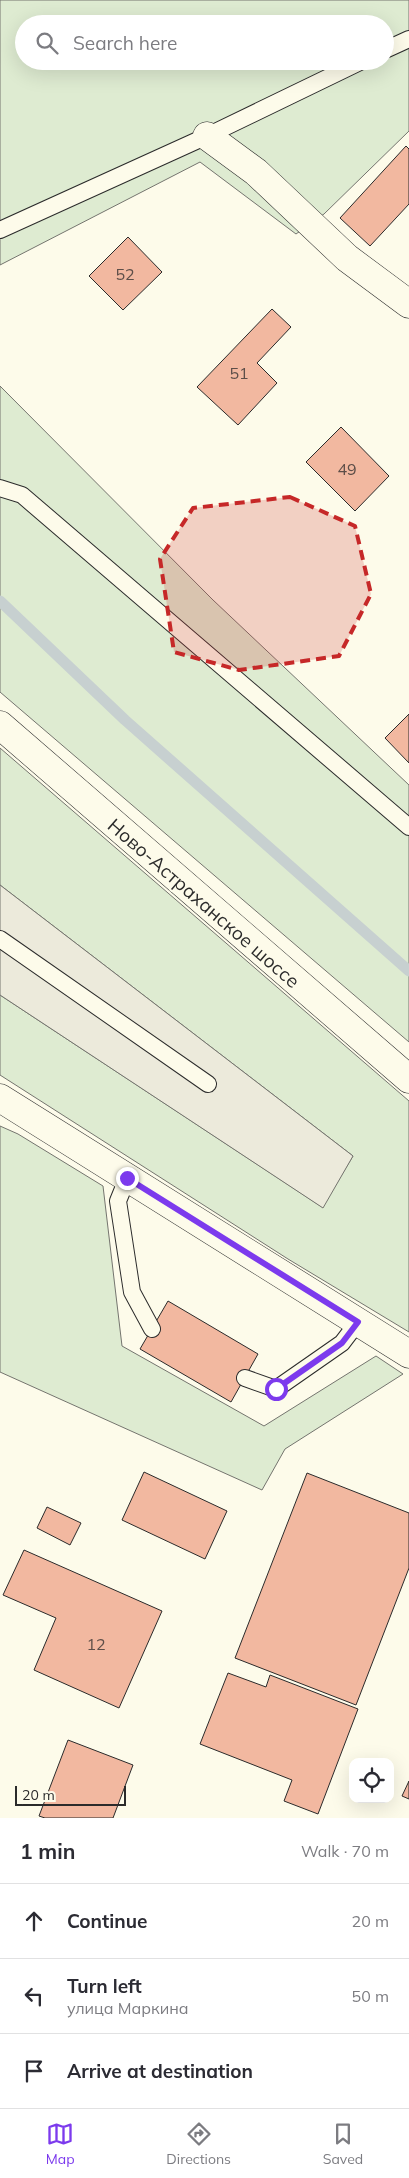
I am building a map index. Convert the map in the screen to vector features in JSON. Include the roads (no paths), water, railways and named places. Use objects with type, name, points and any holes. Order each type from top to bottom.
[{"type":"street","points":[[207,136],[256,172],[346,258],[409,304]]},
{"type":"street","name":"Ново-Астраханское шоссе","points":[[0,725],[409,1079]]},
{"type":"street","points":[[0,1098],[409,1354]]},
{"type":"lane","points":[[394,46],[409,39]]},
{"type":"lane","points":[[0,230],[207,136],[343,70]]},
{"type":"lane","points":[[0,488],[22,495],[409,828]]},
{"type":"lane","points":[[0,939],[208,1084]]},
{"type":"lane","points":[[127,1178],[118,1200],[132,1292],[152,1329]]},
{"type":"lane","points":[[245,1378],[276,1389],[342,1343],[358,1322]]},
{"type":"waterway","points":[[0,601],[125,720],[409,971]]}]
